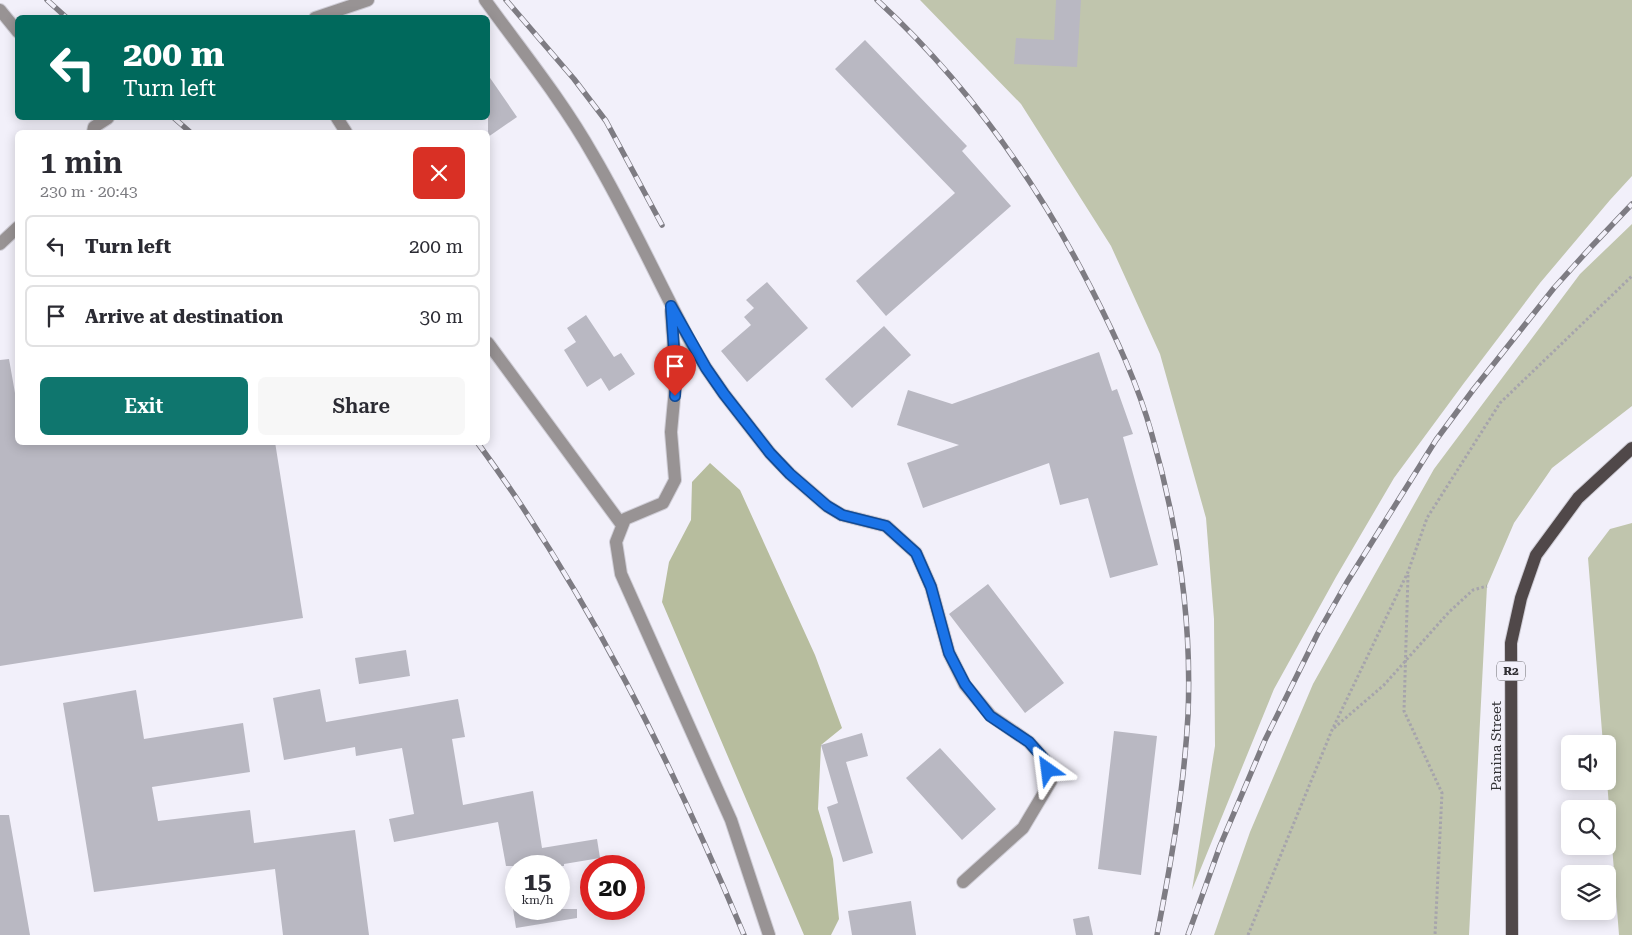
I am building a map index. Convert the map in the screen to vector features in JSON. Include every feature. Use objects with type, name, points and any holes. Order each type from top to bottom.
[{"type":"main road","name":"Panina Street","points":[[1512,935],[1511,643],[1521,598],[1536,555],[1578,498],[1632,448]]},
{"type":"street","points":[[324,15],[368,0]]},
{"type":"street","points":[[484,0],[556,95],[579,131],[612,190],[671,306],[719,387],[770,453],[790,474],[821,501],[842,515],[886,526],[916,553],[931,587],[949,653],[965,684],[990,716],[1029,742],[1045,760],[1050,781],[1023,828],[963,882]]},
{"type":"street","points":[[0,10],[15,28]]},
{"type":"street","points":[[91,126],[104,120]]},
{"type":"street","points":[[0,244],[15,230]]},
{"type":"street","points":[[671,306],[676,378],[671,432],[675,480],[663,503],[625,519],[616,542],[621,574],[731,820],[769,935]]},
{"type":"street","points":[[490,346],[622,524]]},
{"type":"path","points":[[1248,935],[1332,730],[1408,572],[1427,518],[1500,404],[1632,276]]},
{"type":"path","points":[[1408,572],[1404,711],[1442,793],[1435,935]]},
{"type":"path","points":[[1332,730],[1384,685],[1449,612],[1473,590],[1487,586]]},
{"type":"green space","points":[[920,0],[1632,0],[1632,176],[1540,283],[1394,478],[1274,689],[1192,890],[1215,746],[1214,619],[1206,518],[1160,354],[1111,246],[1021,104]]},
{"type":"green space","points":[[1632,224],[1632,406],[1552,468],[1514,523],[1487,586],[1469,935],[1214,935],[1250,832],[1313,684],[1434,469],[1580,274]]},
{"type":"green space","points":[[710,463],[740,490],[815,655],[842,728],[821,745],[818,809],[833,859],[839,919],[831,935],[804,935],[662,602],[669,562],[691,520],[692,482]]},
{"type":"green space","points":[[1632,523],[1632,935],[1619,935],[1616,865],[1614,865],[1613,855],[1616,855],[1616,800],[1608,800],[1608,790],[1616,790],[1616,735],[1602,735],[1588,558],[1610,529]]},
{"type":"building","points":[[1056,0],[1081,0],[1077,67],[1014,64],[1016,38],[1054,40]]},
{"type":"building","points":[[865,40],[967,146],[962,151],[1011,206],[886,316],[856,281],[955,193],[835,69]]},
{"type":"building","points":[[490,78],[517,117],[490,136],[490,130],[488,130],[488,120],[490,120]]},
{"type":"building","points":[[767,282],[808,328],[747,382],[721,351],[751,325],[744,317],[754,308],[746,300]]},
{"type":"building","points":[[586,315],[614,357],[621,353],[635,374],[609,391],[601,378],[587,387],[564,350],[576,342],[567,328]]},
{"type":"building","points":[[884,326],[911,355],[852,408],[825,379]]},
{"type":"building","points":[[1099,352],[1112,391],[1117,389],[1133,434],[1123,437],[1158,565],[1110,578],[1088,498],[1060,505],[1049,463],[923,508],[907,463],[959,445],[897,425],[908,390],[952,404]]},
{"type":"building","points":[[9,359],[15,393],[15,445],[275,445],[303,618],[0,666],[0,360]]},
{"type":"building","points":[[988,584],[1064,683],[1025,713],[949,614]]},
{"type":"building","points":[[406,650],[410,676],[359,684],[355,658]]},
{"type":"building","points":[[320,689],[326,722],[458,699],[465,737],[452,739],[463,805],[533,791],[542,848],[597,839],[600,855],[580,855],[580,861],[570,863],[570,855],[505,855],[505,860],[498,822],[394,842],[389,819],[414,814],[402,748],[356,756],[355,747],[284,760],[273,698]]},
{"type":"building","points":[[136,690],[144,739],[243,723],[250,772],[152,787],[158,821],[250,810],[254,843],[355,830],[369,935],[283,935],[275,869],[94,892],[63,703]]},
{"type":"building","points":[[1114,731],[1157,736],[1141,875],[1098,869]]},
{"type":"building","points":[[862,733],[868,756],[846,762],[873,853],[843,862],[827,807],[838,803],[821,745]]},
{"type":"building","points":[[940,748],[996,809],[962,840],[906,778]]},
{"type":"building","points":[[0,815],[9,815],[30,935],[0,935]]},
{"type":"building","points":[[911,901],[916,935],[852,935],[848,911]]},
{"type":"building","points":[[570,909],[577,909],[577,918],[570,919]]},
{"type":"building","points":[[1089,916],[1093,935],[1076,935],[1073,919]]},
{"type":"building","points":[[515,920],[565,920],[516,928]]},
{"type":"railway","points":[[47,0],[64,15]]},
{"type":"railway","points":[[506,0],[574,79],[606,121],[662,225]]},
{"type":"railway","points":[[877,0],[940,64],[997,134],[1023,171],[1070,248],[1091,288],[1125,360],[1146,416],[1161,469],[1176,539],[1185,609],[1189,680],[1186,743],[1180,798],[1157,935]]},
{"type":"railway","points":[[176,120],[188,130]]},
{"type":"railway","points":[[1188,935],[1220,846],[1265,740],[1318,633],[1347,582],[1436,440],[1473,390],[1554,288],[1632,204]]},
{"type":"railway","points":[[479,445],[517,499],[555,559],[625,681],[688,807],[744,935]]},
{"type":"route","points":[[675,396],[676,378],[671,306],[706,368],[724,394],[770,453],[790,474],[827,506],[842,515],[886,526],[916,553],[931,587],[949,653],[965,684],[990,716],[1029,742],[1045,760],[1048,770]]}]
